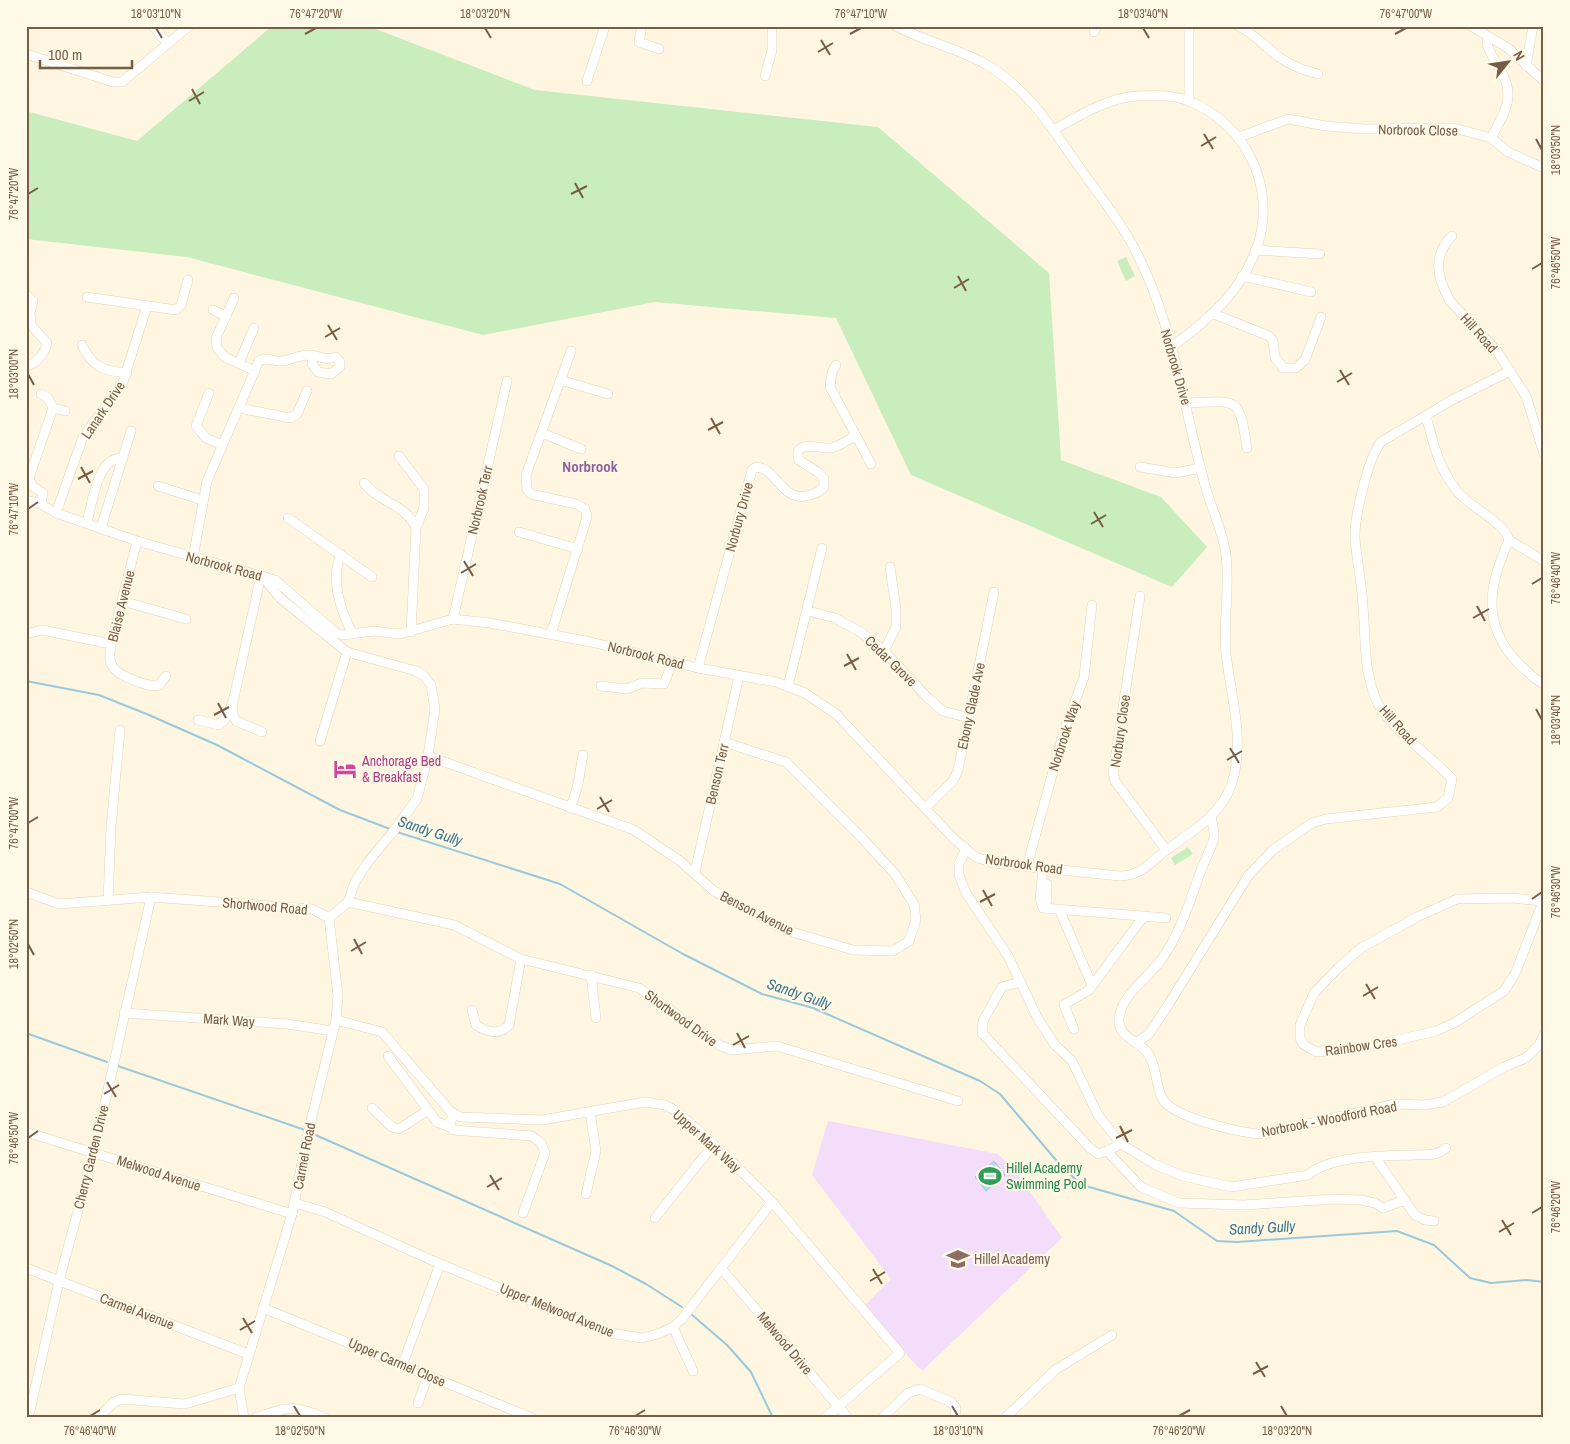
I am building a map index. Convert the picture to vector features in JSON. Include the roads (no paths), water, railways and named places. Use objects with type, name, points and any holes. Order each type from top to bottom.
[{"type":"street","points":[[153,26],[168,44]]},
{"type":"street","points":[[26,54],[122,82],[189,26]]},
{"type":"street","points":[[587,81],[605,26]]},
{"type":"street","points":[[642,26],[639,42],[659,49]]},
{"type":"street","points":[[765,76],[772,50],[772,26]]},
{"type":"street","name":"Norbrook Drive","points":[[896,26],[987,64],[1021,90],[1053,130],[1106,204],[1147,273],[1171,347],[1201,468],[1226,552],[1224,630],[1237,746],[1231,785],[1211,816]]},
{"type":"street","points":[[1189,26],[1189,101]]},
{"type":"street","points":[[1238,26],[1252,34],[1278,57],[1294,68],[1318,74]]},
{"type":"street","points":[[1471,26],[1508,48],[1544,81]]},
{"type":"street","points":[[1526,66],[1533,26]]},
{"type":"street","points":[[1490,37],[1487,41],[1489,50],[1506,78],[1509,90],[1504,115],[1491,138],[1508,152],[1544,168]]},
{"type":"street","points":[[1053,130],[1115,100],[1136,96],[1160,96],[1189,101],[1214,114],[1239,137],[1256,166],[1264,210],[1255,250],[1242,276],[1214,314],[1171,347]]},
{"type":"street","name":"Norbrook Close","points":[[1239,137],[1288,119],[1326,126],[1364,129],[1454,128],[1491,138]]},
{"type":"street","name":"Hill Road","points":[[1137,1042],[1149,1034],[1248,876],[1273,850],[1312,823],[1339,817],[1437,807],[1448,798],[1452,780],[1435,761],[1415,746],[1379,705],[1373,691],[1365,666],[1364,609],[1355,537],[1364,484],[1373,452],[1387,438],[1452,400],[1510,371],[1497,351],[1450,301],[1445,292],[1440,280],[1438,259],[1443,244],[1452,236]]},
{"type":"street","points":[[1255,250],[1320,254]]},
{"type":"street","points":[[1242,276],[1311,292]]},
{"type":"street","points":[[87,297],[172,310],[180,308],[188,280]]},
{"type":"street","points":[[26,295],[33,301],[28,312],[32,324],[45,339],[46,346],[40,358],[31,365],[26,366]]},
{"type":"street","points":[[234,298],[216,338],[217,348],[226,357],[255,371]]},
{"type":"street","name":"Lanark Drive","points":[[56,513],[83,437],[122,385],[147,306]]},
{"type":"street","points":[[213,310],[226,316]]},
{"type":"street","points":[[1214,314],[1269,336],[1273,341],[1275,357],[1283,368],[1296,368],[1305,360],[1321,317]]},
{"type":"street","points":[[239,363],[254,328]]},
{"type":"street","points":[[82,345],[94,365],[109,372],[127,373]]},
{"type":"street","points":[[551,634],[585,525],[585,509],[576,504],[531,494],[527,489],[526,475],[571,350]]},
{"type":"street","points":[[194,558],[202,500],[207,480],[262,358],[282,361],[302,356],[313,356]]},
{"type":"street","points":[[836,365],[832,372],[830,387],[871,464]]},
{"type":"street","points":[[1510,371],[1526,396],[1544,454]]},
{"type":"street","points":[[560,380],[608,394]]},
{"type":"street","name":"Norbrook Terr","points":[[452,619],[507,381]]},
{"type":"street","points":[[239,408],[290,418],[297,414],[307,391]]},
{"type":"street","points":[[209,393],[196,426],[198,431],[206,438],[222,445]]},
{"type":"street","points":[[41,394],[48,398],[53,408],[30,478],[32,486],[43,493],[41,504]]},
{"type":"street","points":[[1186,404],[1219,402],[1232,403],[1237,406],[1242,416],[1247,448]]},
{"type":"street","points":[[53,408],[65,411]]},
{"type":"street","points":[[1426,416],[1438,462],[1450,481],[1470,505],[1507,532],[1509,540],[1498,564],[1491,599],[1492,617],[1499,639],[1503,645],[1527,671],[1544,684]]},
{"type":"street","points":[[100,528],[131,431]]},
{"type":"street","points":[[542,433],[581,448]]},
{"type":"street","name":"Norbury Drive","points":[[698,668],[752,470],[762,468],[794,495],[806,496],[820,492],[824,488],[824,479],[819,472],[801,463],[798,457],[799,451],[806,445],[831,448],[855,436]]},
{"type":"street","points":[[399,456],[424,490],[424,508],[416,528],[411,632]]},
{"type":"street","points":[[87,523],[102,468],[112,459],[123,458]]},
{"type":"street","points":[[1140,466],[1176,473],[1201,468]]},
{"type":"street","points":[[364,483],[371,491],[405,512],[416,528]]},
{"type":"street","points":[[158,486],[202,500]]},
{"type":"street","name":"Norbrook Road","points":[[26,500],[41,504],[56,513],[137,541],[275,580],[330,630],[343,634],[373,631],[400,634],[452,619],[490,623],[591,642],[698,668],[788,686],[812,698],[836,714],[966,849],[982,860],[1128,876],[1147,868],[1166,850],[1205,824],[1211,816]]},
{"type":"street","points":[[288,518],[372,577]]},
{"type":"street","points":[[518,532],[578,549]]},
{"type":"street","points":[[1509,540],[1544,562]]},
{"type":"street","name":"Blaise Avenue","points":[[137,541],[111,644],[110,661],[113,668],[118,672],[151,687],[159,686],[166,676]]},
{"type":"street","points":[[788,686],[822,548]]},
{"type":"street","points":[[340,554],[336,569],[339,597],[341,608],[352,633]]},
{"type":"street","points":[[884,651],[896,626],[896,609],[890,567]]},
{"type":"street","points":[[261,575],[280,598],[347,652],[416,671],[429,680],[435,709],[428,756],[413,806],[368,862],[355,882],[348,902],[329,918]]},
{"type":"street","points":[[261,575],[233,702],[233,715],[236,721],[262,732]]},
{"type":"street","name":"Ebony Glade Ave","points":[[926,807],[953,781],[958,770],[994,592]]},
{"type":"street","name":"Norbury Close","points":[[1140,596],[1113,773],[1115,781],[1166,850]]},
{"type":"street","points":[[122,601],[186,619]]},
{"type":"street","name":"Norbrook Way","points":[[1027,866],[1065,728],[1084,677],[1092,605]]},
{"type":"street","name":"Cedar Grove","points":[[808,611],[835,618],[862,633],[884,651],[927,697],[944,711],[969,718]]},
{"type":"street","points":[[26,634],[42,630],[111,644]]},
{"type":"street","points":[[320,741],[347,652]]},
{"type":"street","points":[[601,686],[627,689],[642,683],[664,684],[672,662]]},
{"type":"street","name":"Benson Terr","points":[[694,872],[739,676]]},
{"type":"street","points":[[198,720],[220,725],[233,702]]},
{"type":"street","points":[[108,901],[110,826],[120,730]]},
{"type":"street","name":"Benson Avenue","points":[[428,756],[634,830],[655,842],[694,872],[714,891],[785,930],[853,950],[893,951],[909,941],[914,931],[916,920],[914,904],[895,874],[806,779],[786,762],[724,742]]},
{"type":"street","points":[[570,808],[580,786],[579,775],[583,755]]},
{"type":"street","name":"Norbrook - Woodford Road","points":[[1211,816],[1214,837],[1173,943],[1159,962],[1131,993],[1119,1018],[1120,1029],[1125,1036],[1137,1042],[1153,1062],[1161,1097],[1168,1105],[1185,1114],[1220,1127],[1247,1134],[1263,1134],[1281,1132],[1395,1104],[1424,1105],[1443,1102],[1474,1083],[1526,1058],[1539,1044],[1544,1034]]},
{"type":"street","points":[[966,849],[959,864],[959,875],[966,893],[1008,956],[1038,1019],[1055,1045],[1072,1061],[1098,1115],[1121,1144],[1154,1164],[1183,1176],[1231,1187],[1308,1175],[1315,1168],[1335,1162],[1375,1157],[1437,1154],[1446,1148]]},
{"type":"street","points":[[1045,868],[1046,908],[1166,918]]},
{"type":"street","name":"Shortwood Road","points":[[26,892],[59,904],[151,897],[312,909],[329,918]]},
{"type":"street","name":"Cherry Garden Drive","points":[[26,1414],[30,1410],[59,1281],[94,1152],[151,897]]},
{"type":"street","name":"Rainbow Cres","points":[[1512,898],[1543,900],[1515,974],[1504,991],[1454,1023],[1418,1036],[1359,1049],[1316,1052],[1303,1044],[1300,1038],[1300,1025],[1314,994],[1338,968],[1361,948],[1417,917],[1457,899],[1512,898]]},
{"type":"street","name":"Shortwood Drive","points":[[348,902],[454,925],[521,959],[630,984],[649,993],[721,1046],[732,1050],[777,1046],[958,1101]]},
{"type":"street","points":[[1059,910],[1092,985]]},
{"type":"street","points":[[1074,1029],[1064,1005],[1086,993],[1144,916]]},
{"type":"street","name":"Carmel Road","points":[[239,1388],[295,1203],[307,1137],[336,1020],[338,996],[329,918]]},
{"type":"street","points":[[472,1010],[476,1025],[487,1032],[495,1032],[509,1025],[521,959]]},
{"type":"street","points":[[591,975],[596,1018]]},
{"type":"street","points":[[1020,982],[1002,987],[983,1021],[982,1033],[1090,1148],[1098,1154],[1121,1144]]},
{"type":"street","name":"Mark Way","points":[[124,1013],[287,1024],[333,1031]]},
{"type":"street","points":[[336,1020],[382,1032],[454,1115],[450,1127]]},
{"type":"street","points":[[388,1056],[440,1125],[450,1127],[453,1130],[532,1136],[541,1142],[545,1153],[523,1213]]},
{"type":"street","name":"Upper Mark Way","points":[[454,1115],[466,1118],[542,1120],[645,1102],[655,1103],[676,1111],[714,1144],[772,1202],[900,1353],[838,1405]]},
{"type":"street","points":[[372,1108],[392,1127],[399,1129],[428,1110]]},
{"type":"street","points":[[586,1194],[596,1151],[590,1112]]},
{"type":"street","name":"Melwood Avenue","points":[[26,1132],[292,1214]]},
{"type":"street","points":[[655,1218],[714,1144]]},
{"type":"street","points":[[1107,1150],[1141,1187],[1179,1203],[1244,1205],[1334,1199],[1361,1200],[1375,1203],[1383,1208],[1405,1200]]},
{"type":"street","points":[[1375,1157],[1415,1215],[1425,1220],[1434,1221]]},
{"type":"street","name":"Upper Melwood Avenue","points":[[295,1203],[325,1212],[440,1264],[610,1334],[642,1338],[658,1334],[673,1327],[682,1319],[772,1202]]},
{"type":"street","points":[[403,1363],[440,1264]]},
{"type":"street","name":"Carmel Avenue","points":[[26,1268],[248,1354]]},
{"type":"street","name":"Melwood Drive","points":[[722,1268],[848,1418]]},
{"type":"street","name":"Upper Carmel Close","points":[[262,1308],[403,1363],[428,1376],[532,1418]]},
{"type":"street","points":[[673,1327],[693,1371]]},
{"type":"street","points":[[1005,1418],[1055,1370],[1112,1335]]},
{"type":"street","points":[[418,1403],[428,1376]]},
{"type":"street","points":[[98,1418],[114,1402],[122,1399],[185,1404],[239,1388],[244,1418]]},
{"type":"street","points":[[882,1418],[908,1394],[920,1389],[951,1402],[956,1408],[955,1418]]},
{"type":"street","points":[[825,1418],[838,1405]]},
{"type":"street","points":[[255,1418],[281,1410],[301,1408],[325,1418]]},
{"type":"water","name":"Hillel Academy Swimming Pool","points":[[994,1161],[1005,1175],[986,1191],[975,1177]]},
{"type":"waterway","name":"Sandy Gully","points":[[26,681],[99,695],[149,715],[217,745],[340,810],[390,829]]},
{"type":"waterway","name":"Sandy Gully","points":[[397,832],[560,884],[683,954],[762,994],[813,1008],[980,1081],[1000,1094],[1061,1166],[1082,1185],[1174,1211],[1217,1241],[1237,1242],[1397,1231],[1434,1245],[1470,1278],[1491,1283],[1527,1280],[1544,1282]]},
{"type":"waterway","points":[[26,1033],[107,1062]]},
{"type":"waterway","points":[[118,1066],[305,1130]]},
{"type":"waterway","points":[[311,1133],[612,1266],[646,1284],[682,1307]]},
{"type":"waterway","points":[[691,1314],[727,1345],[751,1372],[773,1418]]},
{"type":"place","name":"Anchorage Bed & Breakfast","points":[[345,769]]},
{"type":"place","name":"Hillel Academy Swimming Pool","points":[[990,1176]]},
{"type":"place","name":"Hillel Academy","points":[[958,1259]]},
{"type":"district","name":"Norbrook","points":[[590,467]]}]
